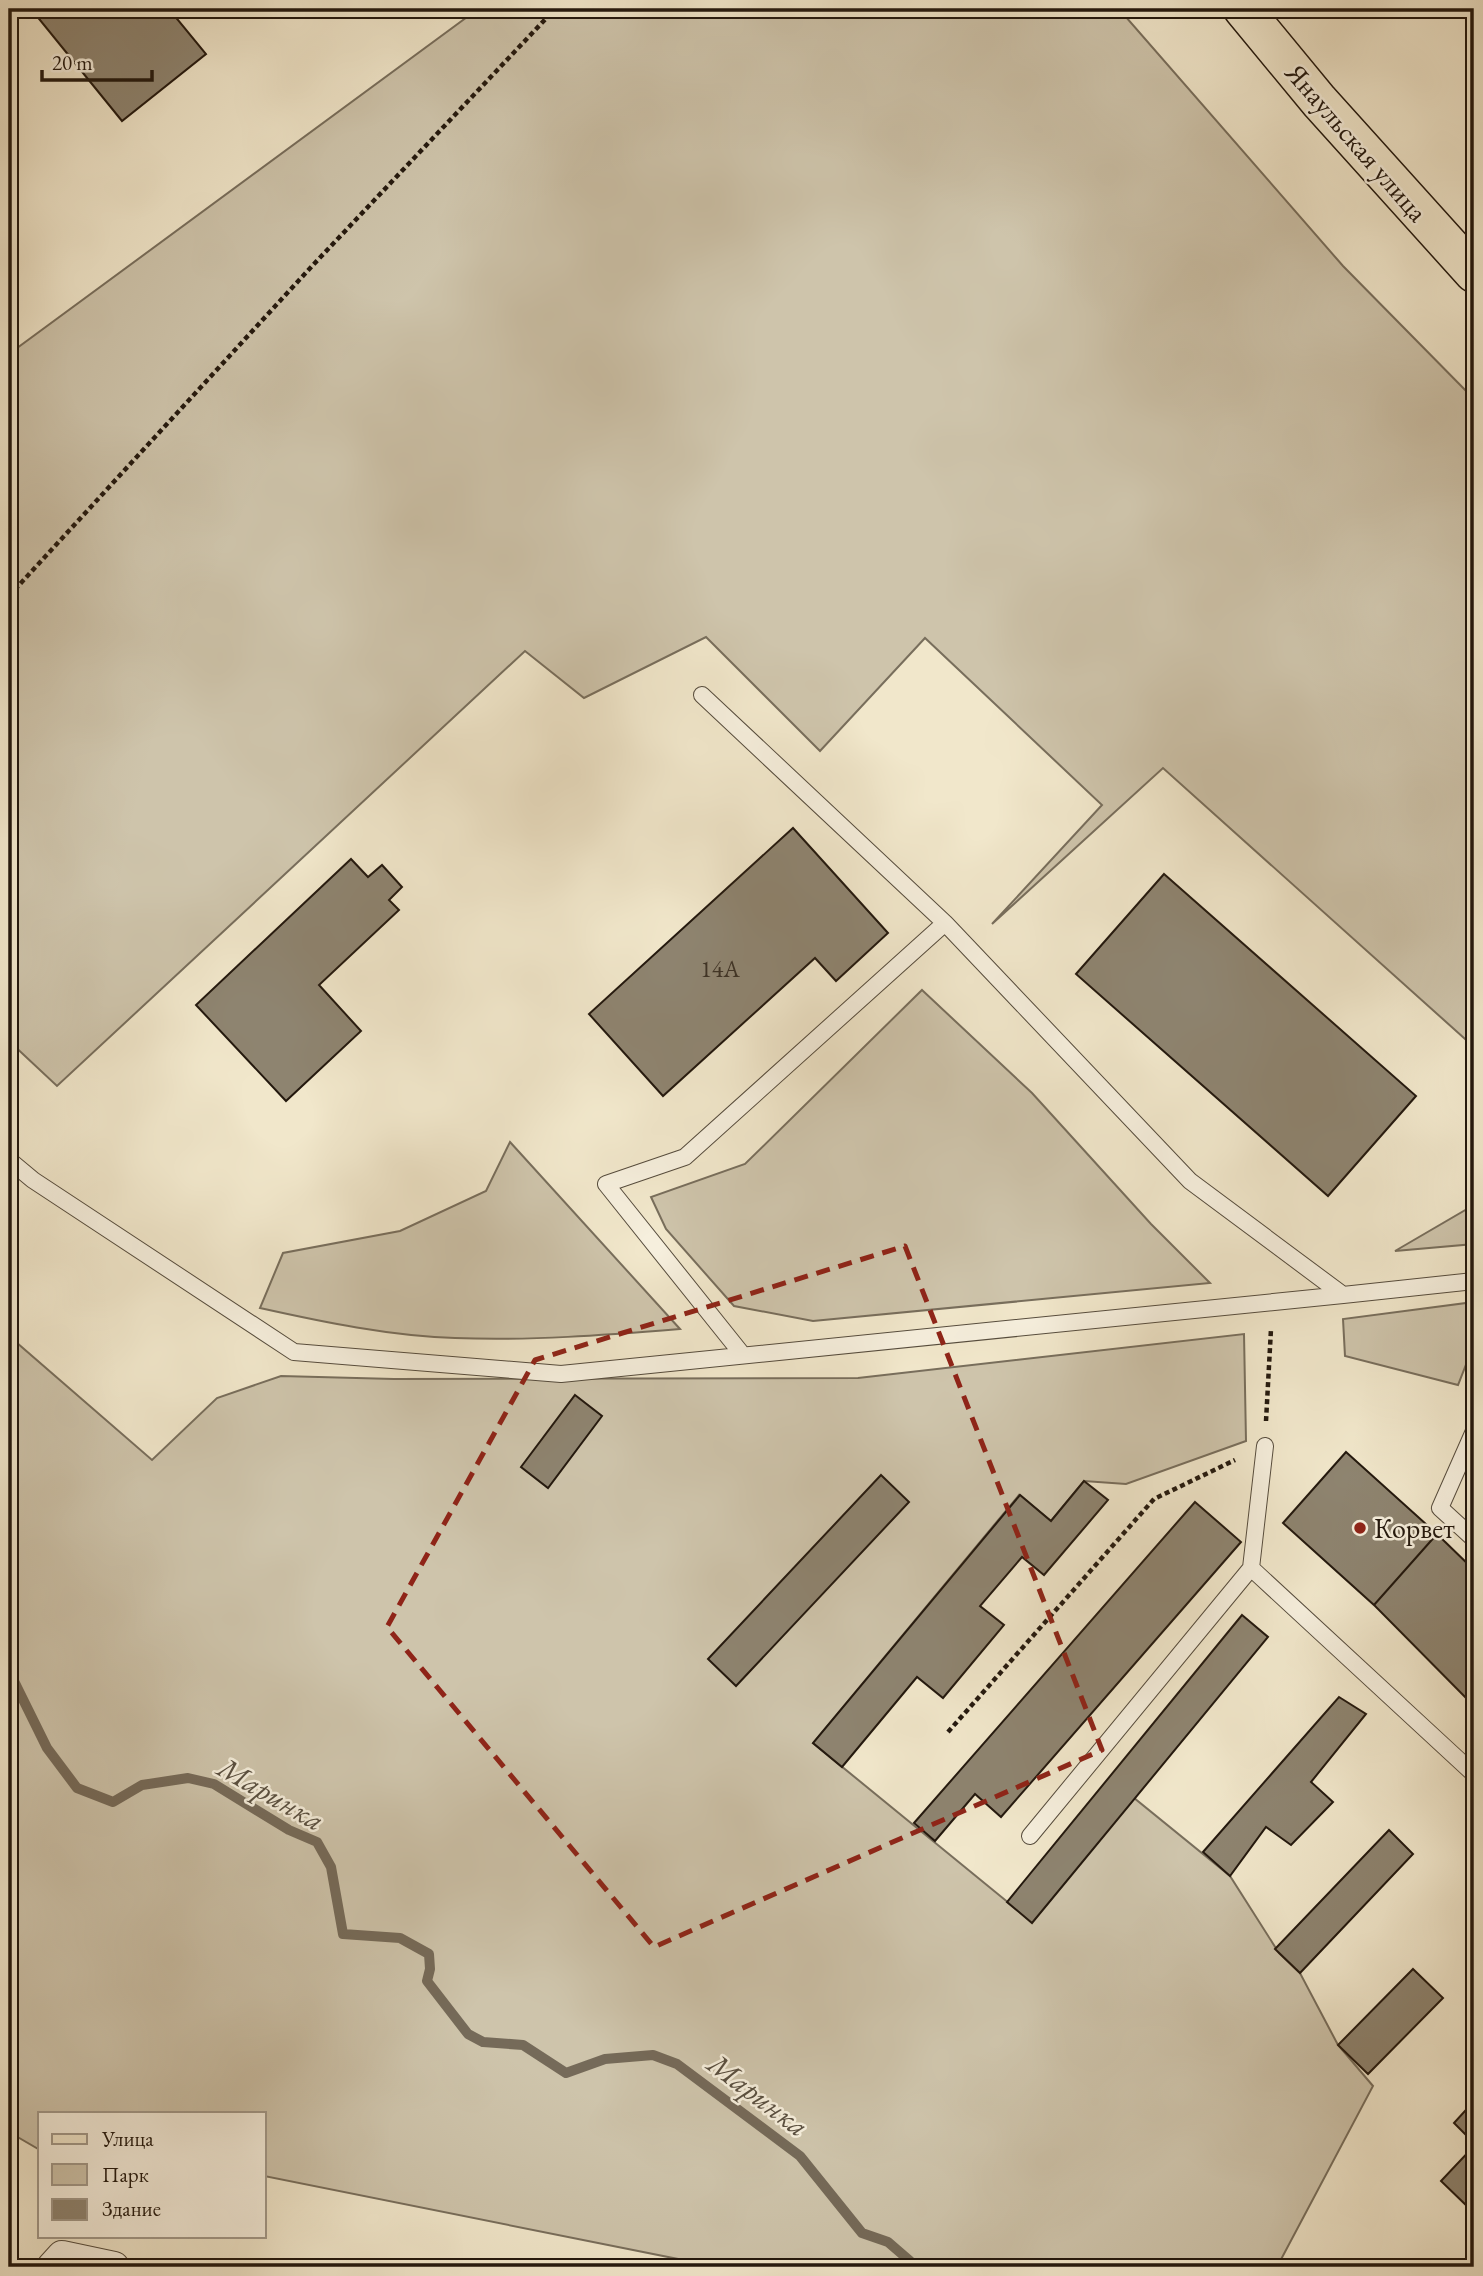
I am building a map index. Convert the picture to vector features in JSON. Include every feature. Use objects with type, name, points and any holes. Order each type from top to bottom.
[{"type":"main road","name":"Янаульская улица","points":[[1242,9],[1318,101],[1474,273]]},
{"type":"street","points":[[52,2267],[62,2256],[114,2267]]},
{"type":"lane","points":[[702,695],[945,923],[1190,1181],[1343,1295]]},
{"type":"lane","points":[[742,1354],[606,1184],[685,1157],[945,923]]},
{"type":"lane","points":[[9,1160],[33,1180],[294,1352],[561,1374],[1474,1281]]},
{"type":"lane","points":[[1474,1431],[1440,1508],[1474,1539]]},
{"type":"lane","points":[[1030,1836],[1251,1568],[1265,1446]]},
{"type":"lane","points":[[1251,1568],[1474,1774]]},
{"type":"path","points":[[9,596],[323,255],[555,9]]},
{"type":"path","points":[[948,1732],[1154,1499],[1265,1446],[1273,1301]]},
{"type":"highlighted area","points":[[905,1246],[1102,1750],[654,1947],[387,1627],[535,1360]]},
{"type":"green space","points":[[478,9],[1119,9],[1343,266],[1474,399],[1474,1047],[1163,768],[992,924],[1102,805],[925,638],[820,751],[706,637],[584,698],[525,651],[57,1086],[9,1041],[9,354]]},
{"type":"green space","points":[[922,990],[1032,1093],[1151,1224],[1210,1283],[813,1321],[734,1306],[666,1229],[651,1197],[745,1164]]},
{"type":"green space","points":[[510,1142],[680,1329],[540,1338],[431,1337],[332,1323],[260,1308],[283,1253],[400,1231],[486,1191]]},
{"type":"green space","points":[[1474,1205],[1474,1244],[1395,1251]]},
{"type":"green space","points":[[1474,1302],[1474,1344],[1458,1385],[1345,1356],[1343,1319]]},
{"type":"green space","points":[[1244,1334],[1246,1441],[1126,1484],[1084,1481],[1051,1521],[1019,1495],[813,1743],[1032,1922],[1134,1798],[1230,1876],[1279,1953],[1300,1973],[1338,2045],[1373,2086],[1277,2267],[699,2267],[693,2262],[266,2176],[266,2112],[38,2112],[38,2149],[9,2132],[9,1336],[152,1460],[217,1398],[281,1376],[394,1379],[858,1378]]},
{"type":"building","points":[[31,9],[169,9],[206,54],[122,121]]},
{"type":"building","points":[[793,828],[888,933],[836,981],[815,958],[663,1096],[589,1014]]},
{"type":"building","points":[[351,859],[368,877],[382,865],[402,887],[389,900],[399,910],[319,985],[361,1031],[286,1101],[196,1005]]},
{"type":"building","points":[[1164,874],[1416,1096],[1328,1196],[1076,974]]},
{"type":"building","points":[[575,1395],[602,1416],[548,1488],[521,1467]]},
{"type":"building","name":"Корвет","points":[[1346,1452],[1437,1534],[1374,1605],[1283,1523]]},
{"type":"building","points":[[881,1475],[909,1502],[736,1686],[708,1659]]},
{"type":"building","points":[[1084,1481],[1108,1500],[1044,1575],[1022,1557],[980,1606],[1004,1625],[943,1698],[917,1677],[842,1767],[813,1743],[1020,1495],[1051,1521]]},
{"type":"building","points":[[1195,1502],[1241,1542],[1001,1817],[975,1794],[935,1841],[914,1823]]},
{"type":"building","points":[[1437,1534],[1474,1570],[1474,1706],[1374,1605]]},
{"type":"building","points":[[1242,1615],[1268,1637],[1032,1923],[1007,1902]]},
{"type":"building","points":[[1339,1697],[1366,1714],[1311,1782],[1333,1802],[1291,1845],[1266,1827],[1230,1876],[1203,1852]]},
{"type":"building","points":[[1389,1830],[1413,1854],[1300,1973],[1275,1949]]},
{"type":"building","points":[[1413,1969],[1443,1998],[1368,2074],[1338,2045]]},
{"type":"building","points":[[1474,2101],[1474,2143],[1454,2123]]},
{"type":"building","points":[[1474,2146],[1474,2203],[1469,2208],[1441,2181]]},
{"type":"waterway","name":"Маринка","points":[[9,1671],[47,1748],[77,1788],[113,1802],[142,1785],[188,1778],[214,1784],[289,1830],[317,1842],[331,1867],[343,1934],[400,1938],[429,1954],[430,1969],[427,1981],[468,2034],[483,2042],[523,2045],[566,2073],[605,2059],[653,2055],[677,2064],[800,2156],[862,2233],[888,2242],[910,2261],[911,2267]]},
{"type":"place","name":"Корвет","points":[[1360,1528]]}]
